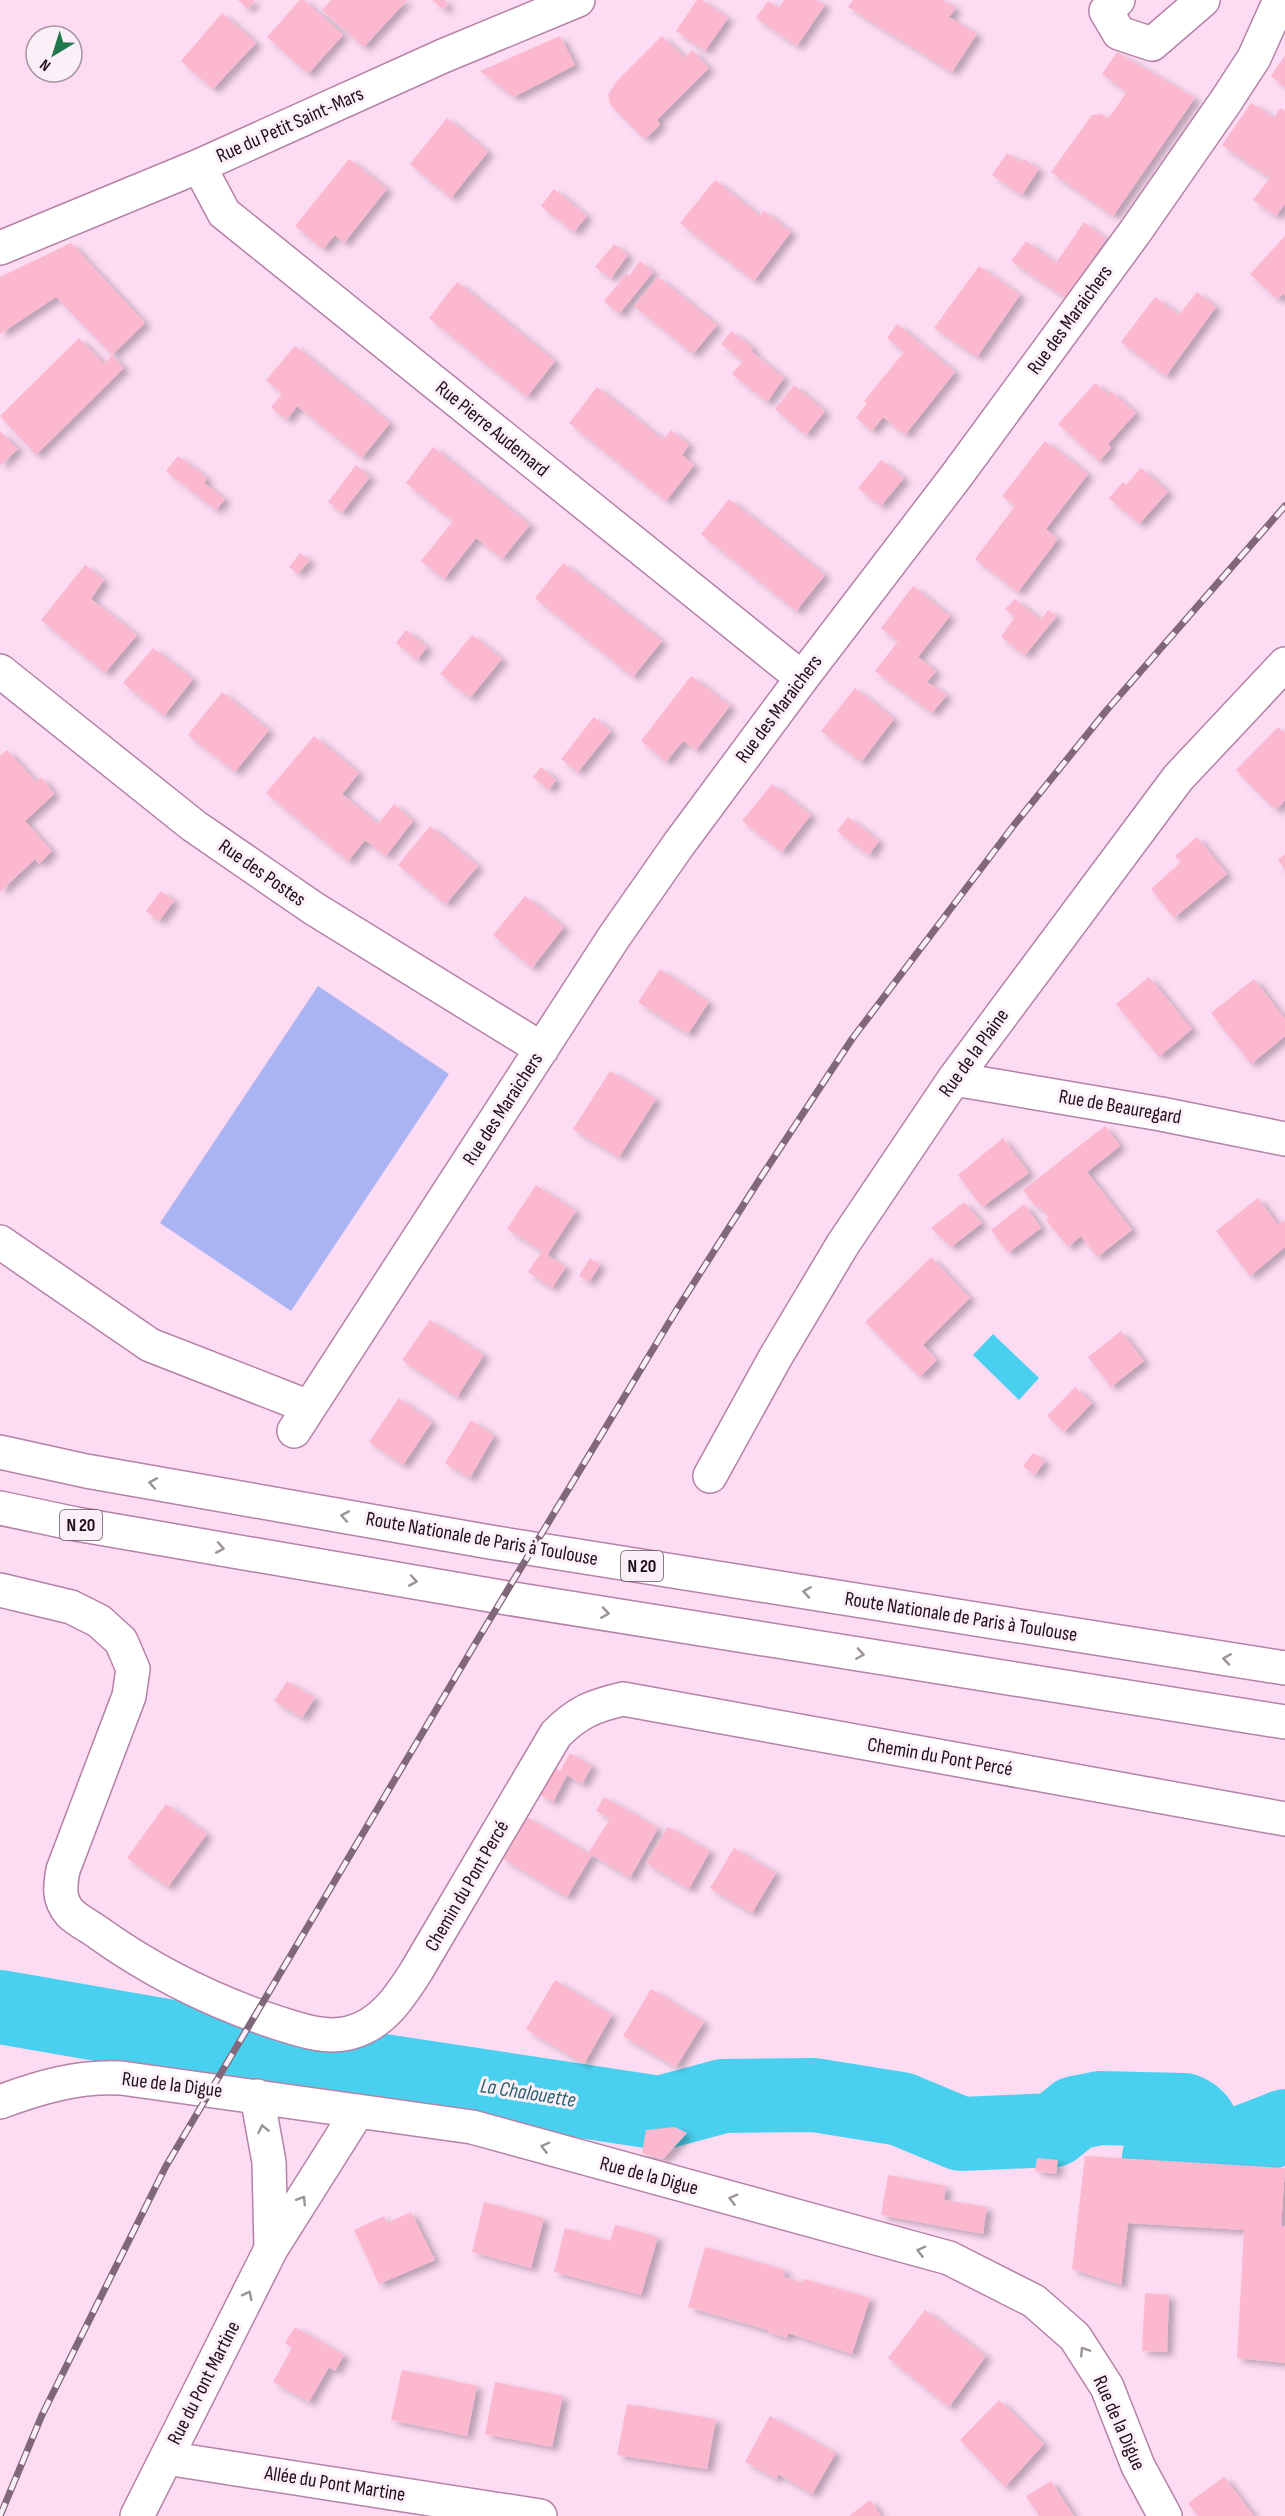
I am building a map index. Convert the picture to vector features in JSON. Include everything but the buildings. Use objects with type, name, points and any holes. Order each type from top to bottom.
[{"type":"street","name":"Rue du Petit Saint-Mars","points":[[0,248],[199,166],[443,56],[578,0]]},
{"type":"street","points":[[1118,0],[1106,11],[1119,33],[1152,44],[1203,0]]},
{"type":"street","name":"Rue des Maraichers","points":[[0,1242],[150,1345],[301,1419],[614,938],[679,844],[957,475],[1128,241],[1226,101],[1254,58],[1269,6]]},
{"type":"street","name":"Rue Pierre Audemard","points":[[199,166],[224,213],[802,678]]},
{"type":"street","name":"Rue de la Plaine","points":[[710,1476],[843,1244],[954,1079],[1178,778],[1285,664]]},
{"type":"street","name":"Rue des Postes","points":[[0,671],[203,832],[313,908],[542,1048]]},
{"type":"street","name":"Rue de Beauregard","points":[[954,1079],[1161,1114],[1285,1139]]},
{"type":"street","name":"Route Nationale de Paris à Toulouse","points":[[0,1452],[86,1471],[489,1542],[1285,1668]]},
{"type":"street","name":"N 20","points":[[0,1508],[76,1524],[507,1598],[1285,1722]]},
{"type":"street","name":"Chemin du Pont Percé","points":[[0,1590],[71,1607],[99,1622],[121,1641],[133,1669],[129,1696],[63,1870],[59,1893],[70,1913],[125,1951],[186,1986],[236,2009],[314,2034],[348,2033],[374,2023],[397,2000],[556,1734],[572,1717],[595,1706],[623,1699],[1285,1819]]},
{"type":"street","name":"Rue de la Digue","points":[[0,2102],[40,2087],[96,2077],[152,2081],[472,2127],[949,2258],[1034,2301],[1075,2337],[1107,2387],[1138,2466],[1165,2516]]},
{"type":"street","name":"Rue du Pont Martine","points":[[257,2096],[269,2162],[271,2249]]},
{"type":"street","name":"Rue du Pont Martine","points":[[136,2516],[271,2249],[358,2111]]},
{"type":"street","name":"Allée du Pont Martine","points":[[166,2458],[540,2516]]},
{"type":"shaded area","points":[[318,986],[449,1074],[291,1311],[160,1223]]},
{"type":"shaded area","points":[[993,1334],[1039,1378],[1019,1400],[973,1355]]},
{"type":"waterway","name":"La Chalouette","points":[[0,2007],[265,2053],[660,2113],[723,2096],[814,2095],[901,2109],[961,2134],[1054,2130],[1075,2113],[1100,2108],[1184,2110],[1200,2121],[1209,2152]]},
{"type":"waterway","name":"La Chalouette","points":[[1159,2157],[1208,2153],[1285,2126]]},
{"type":"railway","points":[[0,2516],[42,2415],[166,2166],[478,1639],[676,1311],[763,1174],[852,1039],[1014,825],[1106,711],[1285,506]]}]
